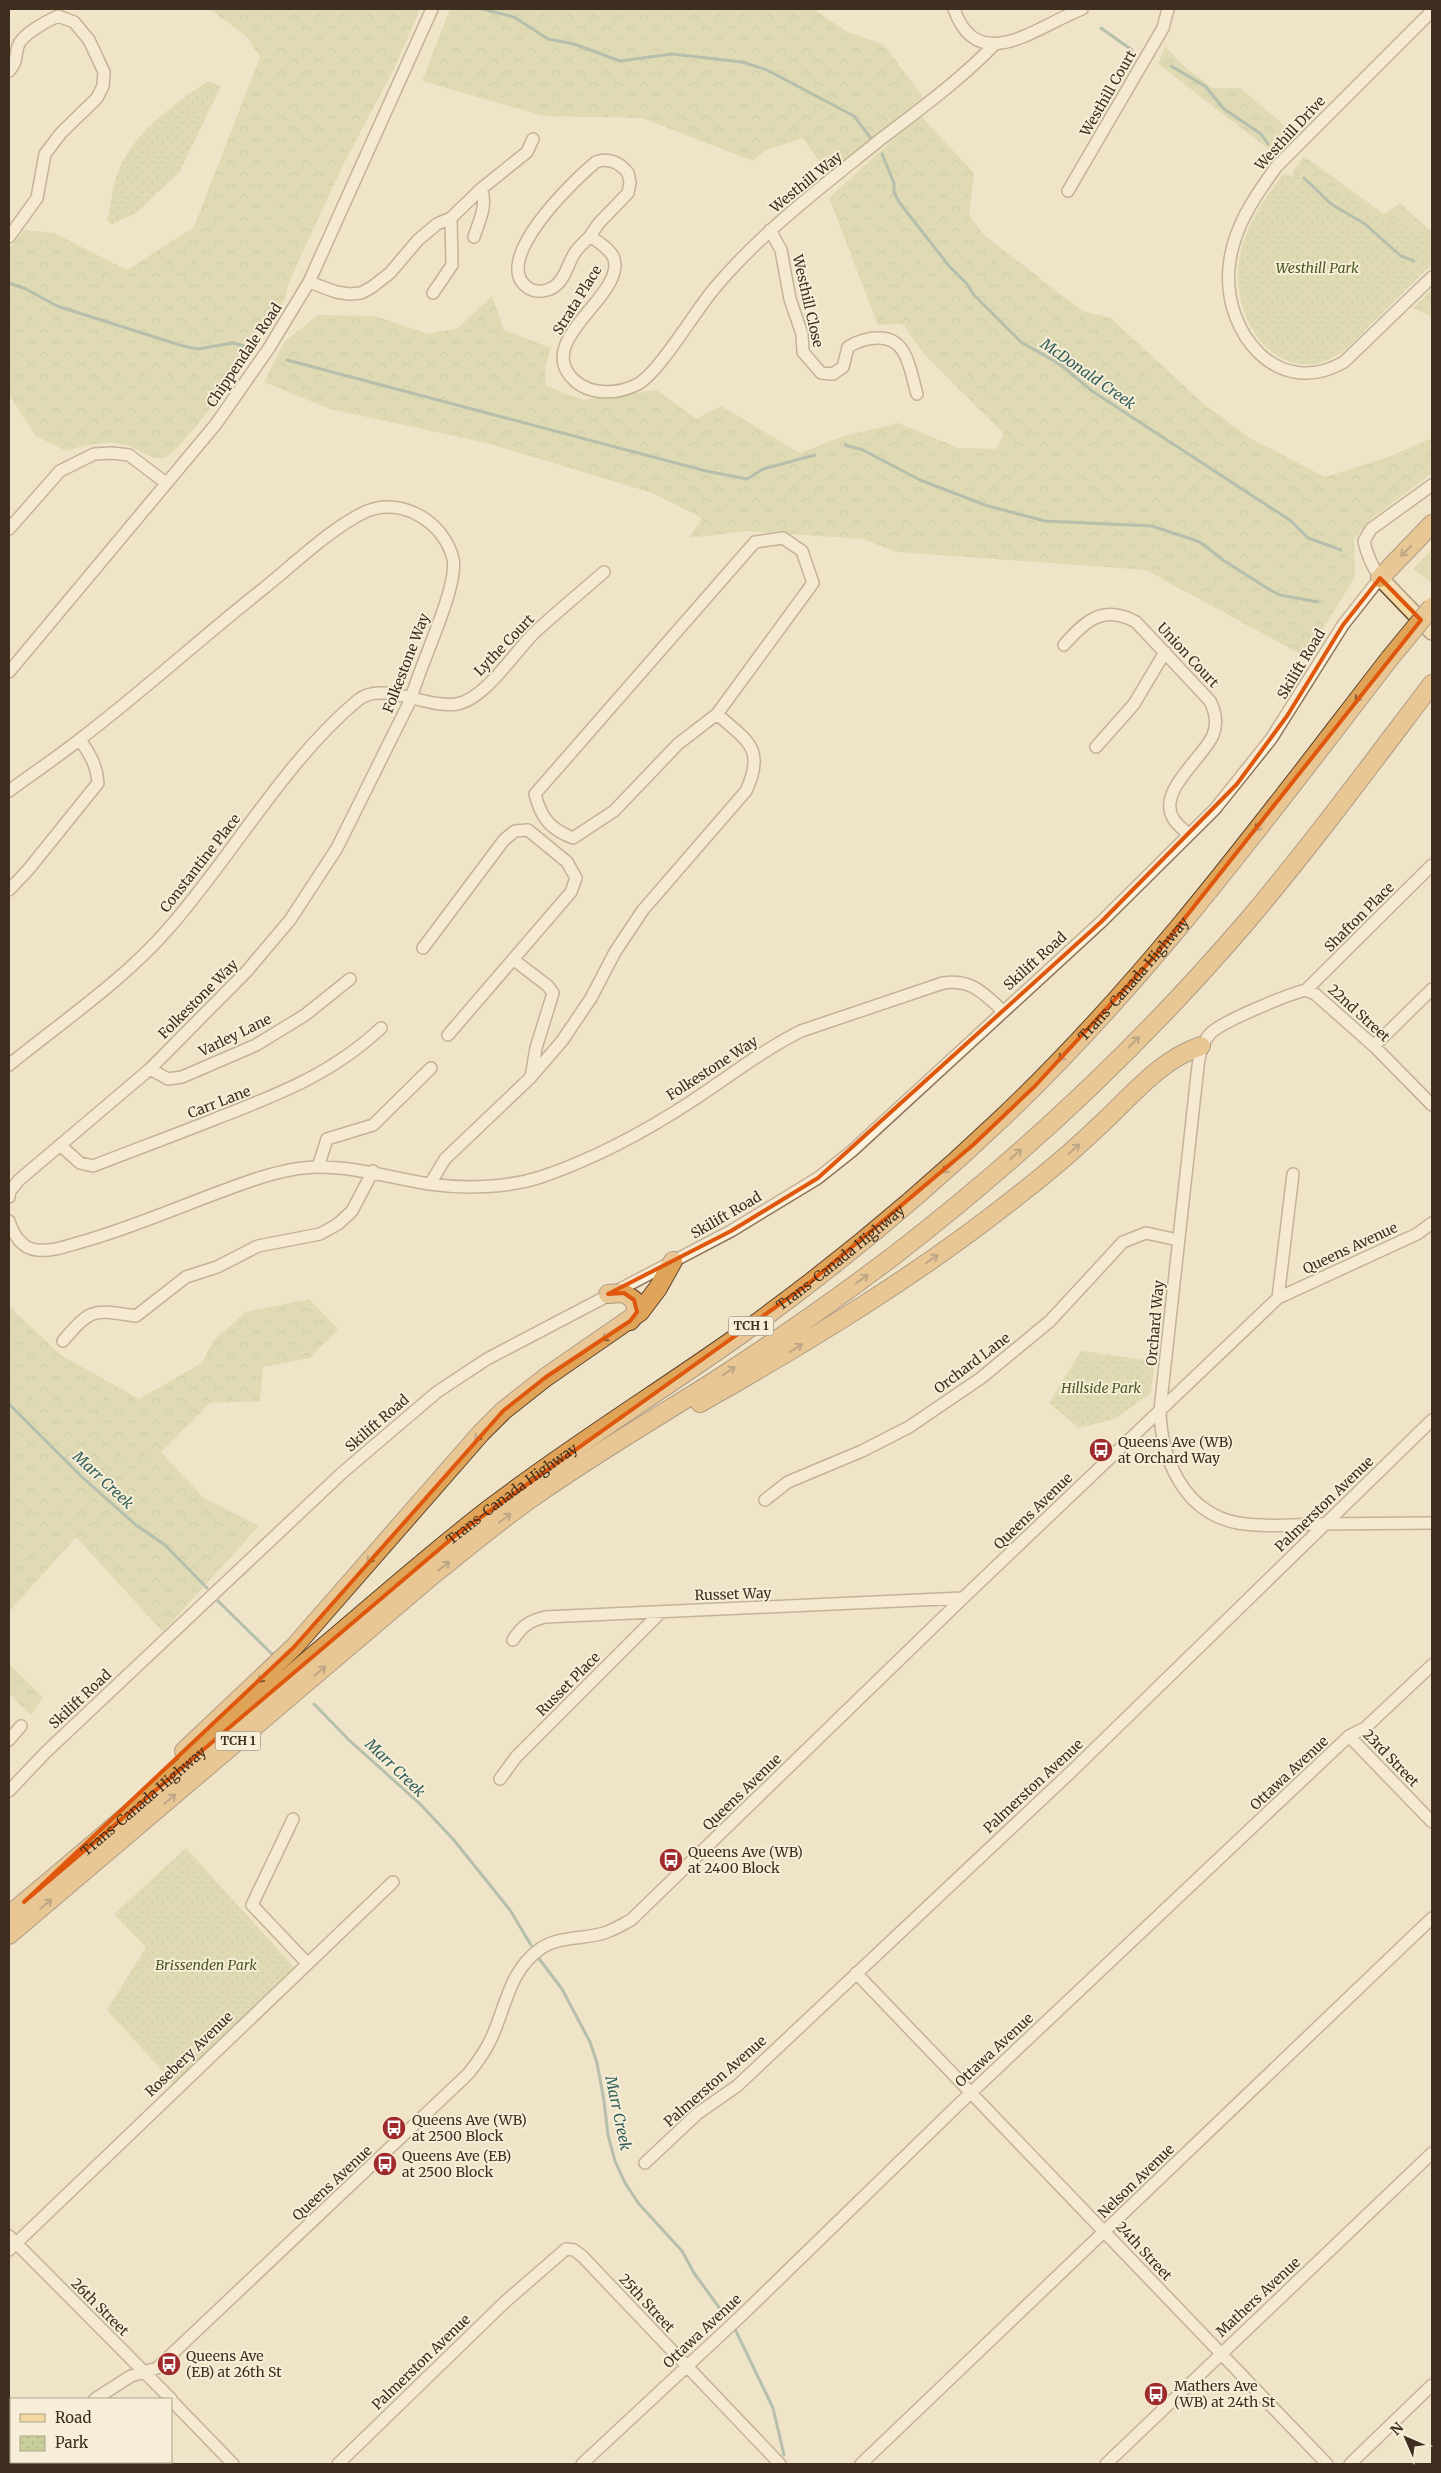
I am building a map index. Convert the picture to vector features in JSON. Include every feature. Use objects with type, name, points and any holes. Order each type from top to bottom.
[{"type":"highway","points":[[1380,578],[1432,524]]},
{"type":"highway","name":"Trans-Canada Highway","points":[[9,1915],[456,1535],[560,1458],[724,1346],[808,1284],[876,1230],[973,1145],[1035,1086],[1154,957],[1210,890],[1390,658],[1432,607]]},
{"type":"highway","name":"Trans-Canada Highway","points":[[9,1935],[501,1520],[569,1472],[716,1380],[825,1305],[930,1227],[1028,1143],[1142,1034],[1241,928],[1303,852],[1432,684]]},
{"type":"highway","points":[[569,1472],[676,1416],[788,1353],[911,1274],[985,1221],[1056,1164],[1163,1065],[1184,1052],[1201,1046]]},
{"type":"highway","points":[[24,1902],[294,1647],[438,1480],[503,1411],[546,1377],[630,1321],[650,1301],[674,1261]]},
{"type":"highway","points":[[608,1294],[624,1293],[634,1300],[637,1312],[630,1321]]},
{"type":"main road","points":[[1380,578],[1432,632]]},
{"type":"street","name":"Chippendale Road","points":[[9,672],[222,416],[269,348],[309,282],[432,9]]},
{"type":"street","points":[[954,9],[958,21],[968,34],[975,40],[994,45],[1012,42],[1082,9]]},
{"type":"street","name":"Westhill Court","points":[[1068,191],[1163,28],[1168,9]]},
{"type":"street","name":"Westhill Drive","points":[[1432,11],[1277,166],[1256,194],[1240,225],[1232,247],[1228,269],[1229,292],[1234,312],[1250,344],[1272,364],[1286,371],[1302,374],[1327,371],[1344,362],[1432,277]]},
{"type":"street","points":[[9,71],[15,65],[14,44],[59,12],[74,22],[89,40],[104,72],[103,86],[97,98],[61,133],[45,154],[38,198],[11,234]]},
{"type":"street","name":"Westhill Way","points":[[658,364],[720,282],[770,230],[882,139],[954,84],[994,45]]},
{"type":"street","points":[[309,282],[336,292],[349,294],[366,290],[390,273],[418,240],[437,224],[451,218],[481,189],[527,152],[533,139]]},
{"type":"street","name":"Strata Place","points":[[602,160],[614,162],[628,173],[630,188],[625,197],[599,223],[590,236],[575,253],[556,286],[537,292],[528,288],[521,280],[518,263],[543,214],[596,162],[602,160]]},
{"type":"street","points":[[474,237],[483,210],[484,202],[481,189]]},
{"type":"street","points":[[433,293],[452,265],[451,218]]},
{"type":"street","name":"Westhill Close","points":[[770,230],[778,242],[784,260],[790,299],[802,334],[802,352],[814,368],[821,373],[833,374],[843,367],[848,346],[858,340],[885,338],[897,342],[904,352],[917,394]]},
{"type":"street","name":"Strata Place","points":[[590,236],[611,254],[614,273],[566,344],[563,353],[566,369],[575,381],[589,389],[614,391],[638,384],[649,376],[658,364]]},
{"type":"street","points":[[9,529],[60,472],[94,454],[112,453],[129,455],[166,483]]},
{"type":"street","points":[[1380,578],[1370,564],[1364,540],[1371,529],[1432,485]]},
{"type":"street","name":"Folkestone Way","points":[[9,791],[80,740],[213,628],[340,528],[366,511],[388,507],[410,510],[431,522],[445,539],[453,560],[453,583],[416,678],[410,699],[337,848],[290,920],[246,972],[150,1068],[19,1180],[10,1191],[9,1197]]},
{"type":"street","points":[[783,538],[802,551],[814,583],[717,714],[678,744],[614,811],[573,838],[558,832],[539,812],[535,794],[755,542],[783,538]]},
{"type":"street","name":"Lythe Court","points":[[410,699],[430,704],[458,704],[474,696],[532,635],[604,572]]},
{"type":"street","name":"Skilift Road","points":[[9,1791],[46,1752],[342,1473],[437,1392],[487,1359],[731,1231],[818,1178],[852,1151],[1101,922],[1215,809],[1257,759],[1287,716],[1343,625],[1380,578]]},
{"type":"street","name":"Union Court","points":[[1064,645],[1087,621],[1101,616],[1116,615],[1136,622],[1205,695],[1215,715],[1213,736],[1176,786],[1171,798],[1173,818],[1189,835]]},
{"type":"street","points":[[1096,747],[1134,704],[1165,652]]},
{"type":"street","name":"Constantine Place","points":[[9,1065],[106,989],[168,930],[266,802],[334,722],[361,698],[378,692],[410,699]]},
{"type":"street","points":[[430,1184],[445,1159],[530,1078],[562,1041],[592,998],[615,952],[643,910],[746,791],[754,774],[754,752],[745,740],[717,714]]},
{"type":"street","points":[[9,890],[28,870],[98,784],[97,773],[91,755],[80,740]]},
{"type":"street","points":[[423,948],[504,840],[515,832],[528,830],[567,862],[576,878],[570,892],[514,960],[448,1035]]},
{"type":"street","name":"Shafton Place","points":[[1306,990],[1432,865]]},
{"type":"street","points":[[514,960],[548,986],[554,993],[536,1048],[530,1078]]},
{"type":"street","name":"Varley Lane","points":[[150,1068],[168,1078],[182,1078],[256,1045],[304,1015],[350,979]]},
{"type":"street","name":"Folkestone Way","points":[[9,1221],[16,1236],[24,1245],[36,1250],[55,1249],[133,1226],[259,1178],[296,1169],[318,1167],[373,1171],[430,1184],[490,1186],[515,1183],[539,1177],[576,1163],[624,1140],[693,1100],[781,1041],[801,1031],[943,983],[957,981],[971,985],[1003,1011]]},
{"type":"street","points":[[1374,1046],[1432,988]]},
{"type":"street","name":"22nd Street","points":[[1201,1046],[1211,1032],[1290,994],[1306,990],[1316,994],[1374,1046],[1432,1105]]},
{"type":"street","name":"Carr Lane","points":[[60,1145],[80,1163],[94,1166],[275,1096],[323,1073],[358,1050],[382,1028]]},
{"type":"street","name":"Orchard Way","points":[[1201,1046],[1160,1410],[1161,1434],[1171,1467],[1184,1490],[1203,1508],[1237,1523],[1432,1522]]},
{"type":"street","points":[[318,1167],[328,1139],[373,1126],[431,1068]]},
{"type":"street","points":[[63,1341],[82,1319],[100,1311],[136,1316],[186,1277],[217,1267],[258,1246],[320,1234],[338,1224],[352,1211],[373,1171]]},
{"type":"street","name":"Queens Avenue","points":[[1278,1298],[1293,1174]]},
{"type":"street","name":"Queens Avenue","points":[[97,2398],[131,2376],[157,2368],[468,2074],[480,2060],[492,2038],[505,1999],[514,1980],[532,1956],[542,1948],[561,1940],[607,1932],[631,1920],[963,1598],[1278,1298],[1417,1234],[1432,1223]]},
{"type":"street","name":"Orchard Lane","points":[[765,1500],[788,1482],[862,1451],[909,1427],[981,1378],[1050,1322],[1123,1242],[1146,1233],[1178,1240]]},
{"type":"street","name":"Palmerston Avenue","points":[[645,2163],[697,2114],[737,2086],[1073,1770],[1432,1420]]},
{"type":"street","name":"Russet Way","points":[[513,1640],[521,1628],[532,1620],[545,1617],[963,1598]]},
{"type":"street","name":"Russet Place","points":[[500,1779],[516,1757],[661,1612]]},
{"type":"street","name":"Ottawa Avenue","points":[[582,2464],[686,2367],[971,2092],[1350,1736],[1365,1728],[1432,1665]]},
{"type":"street","points":[[9,1740],[21,1726]]},
{"type":"street","name":"23rd Street","points":[[1350,1736],[1432,1822]]},
{"type":"street","points":[[293,1819],[252,1905],[306,1962]]},
{"type":"street","name":"Rosebery Avenue","points":[[11,2243],[306,1962],[393,1882]]},
{"type":"street","name":"Nelson Avenue","points":[[861,2464],[1432,1918]]},
{"type":"street","name":"24th Street","points":[[856,1973],[1327,2464]]},
{"type":"street","name":"Mathers Avenue","points":[[1106,2464],[1432,2153]]},
{"type":"street","name":"26th Street","points":[[11,2243],[170,2398]]},
{"type":"street","name":"Palmerston Avenue","points":[[338,2464],[506,2301],[560,2253],[566,2249],[574,2250]]},
{"type":"street","name":"25th Street","points":[[574,2250],[780,2464]]},
{"type":"street","points":[[1350,2464],[1432,2385]]},
{"type":"street","name":"26th Street","points":[[172,2400],[233,2464]]},
{"type":"highlighted area","points":[[1380,578],[1421,620],[1154,957],[1035,1086],[973,1145],[808,1284],[456,1535],[24,1902],[294,1647],[503,1411],[546,1377],[630,1321],[637,1312],[634,1300],[624,1293],[608,1294],[731,1231],[818,1178],[1101,922],[1237,784],[1287,716],[1343,625]]},
{"type":"green space","points":[[210,9],[420,9],[394,69],[343,165],[288,284],[285,298],[248,358],[208,412],[174,451],[164,458],[150,456],[129,446],[113,443],[89,445],[66,451],[36,436],[9,395],[9,249],[24,230],[54,233],[127,270],[194,227],[260,57],[248,38]]},
{"type":"green space","points":[[450,9],[813,9],[848,32],[884,45],[923,97],[828,174],[803,138],[766,150],[753,161],[642,118],[544,116],[422,81]]},
{"type":"green space","points":[[1165,46],[1185,67],[1213,88],[1240,88],[1291,131],[1271,151],[1158,64]]},
{"type":"green space","points":[[208,81],[221,86],[179,173],[136,213],[112,224],[107,221],[118,172],[134,144],[156,120]]},
{"type":"green space","points":[[920,115],[974,173],[969,216],[985,236],[1083,311],[1111,318],[1204,404],[1250,438],[1325,477],[1391,456],[1432,438],[1432,473],[1370,520],[1354,539],[1355,577],[1306,657],[1146,570],[897,552],[863,539],[747,531],[689,538],[702,518],[652,493],[487,443],[330,409],[264,382],[285,341],[318,315],[375,316],[428,334],[458,328],[492,296],[504,330],[551,348],[545,367],[546,386],[583,400],[657,390],[696,419],[721,406],[800,453],[841,437],[898,423],[959,448],[996,449],[1004,434],[924,354],[903,324],[878,325],[829,198]]},
{"type":"green space","points":[[1304,156],[1384,214],[1400,203],[1432,232],[1432,264],[1291,182],[1293,171]]},
{"type":"green space","name":"Westhill Park","points":[[1284,173],[1358,199],[1371,212],[1432,236],[1432,264],[1346,349],[1325,361],[1304,365],[1286,360],[1269,350],[1256,334],[1245,315],[1239,294],[1239,258],[1247,232],[1260,207]]},
{"type":"green space","points":[[1432,289],[1432,317],[1413,308]]},
{"type":"green space","points":[[1432,549],[1432,583],[1413,569]]},
{"type":"green space","points":[[309,1299],[338,1329],[310,1358],[263,1367],[260,1401],[210,1403],[161,1452],[204,1498],[259,1526],[163,1632],[76,1537],[9,1612],[9,1306],[61,1355],[139,1399],[202,1363],[213,1341],[246,1312]]},
{"type":"green space","name":"Hillside Park","points":[[1081,1351],[1155,1361],[1151,1393],[1115,1419],[1079,1428],[1049,1403]]},
{"type":"green space","points":[[9,1664],[43,1697],[31,1715],[9,1694]]},
{"type":"green space","name":"Brissenden Park","points":[[186,1848],[294,1967],[175,2085],[107,2010],[146,1947],[114,1914]]},
{"type":"waterway","name":"McDonald Creek","points":[[482,9],[514,17],[548,39],[574,44],[620,61],[672,54],[742,62],[767,70],[854,116],[873,141]]},
{"type":"waterway","points":[[1101,28],[1132,50]]},
{"type":"waterway","points":[[1171,66],[1205,86],[1224,109],[1261,134],[1268,144]]},
{"type":"waterway","name":"McDonald Creek","points":[[882,154],[894,183],[894,192],[899,202],[949,266],[967,284],[973,294],[1021,342],[1061,365],[1092,391],[1291,521],[1308,538],[1341,550]]},
{"type":"waterway","points":[[1304,178],[1331,204],[1365,224],[1401,256],[1414,261]]},
{"type":"waterway","points":[[9,283],[26,289],[57,306],[183,346],[198,349],[233,343],[252,348]]},
{"type":"waterway","points":[[287,360],[706,471],[747,479],[763,469],[815,455]]},
{"type":"waterway","points":[[845,445],[863,450],[920,480],[988,506],[1045,521],[1152,526],[1200,542],[1223,560],[1280,595],[1318,602]]},
{"type":"waterway","name":"Marr Creek","points":[[9,1404],[82,1477],[136,1525],[165,1545],[207,1588]]},
{"type":"waterway","name":"Marr Creek","points":[[216,1599],[274,1656]]},
{"type":"waterway","name":"Marr Creek","points":[[314,1704],[349,1740],[420,1804],[453,1839],[510,1910],[531,1945]]},
{"type":"waterway","name":"Marr Creek","points":[[537,1956],[562,1989],[590,2042],[597,2063],[608,2135],[615,2161],[625,2183],[639,2204],[682,2251],[694,2273],[726,2317]]},
{"type":"waterway","name":"Marr Creek","points":[[734,2327],[773,2408],[784,2455]]},
{"type":"place","name":"Queens Ave (WB) at Orchard Way","points":[[1101,1450]]},
{"type":"place","name":"Queens Ave (WB) at 2400 Block","points":[[671,1860]]},
{"type":"place","name":"Queens Ave (WB) at 2500 Block","points":[[394,2128]]},
{"type":"place","name":"Queens Ave (EB) at 2500 Block","points":[[385,2164]]},
{"type":"place","name":"Queens Ave (EB) at 26th St","points":[[169,2364]]},
{"type":"place","name":"Mathers Ave (WB) at 24th St","points":[[1156,2394]]}]
